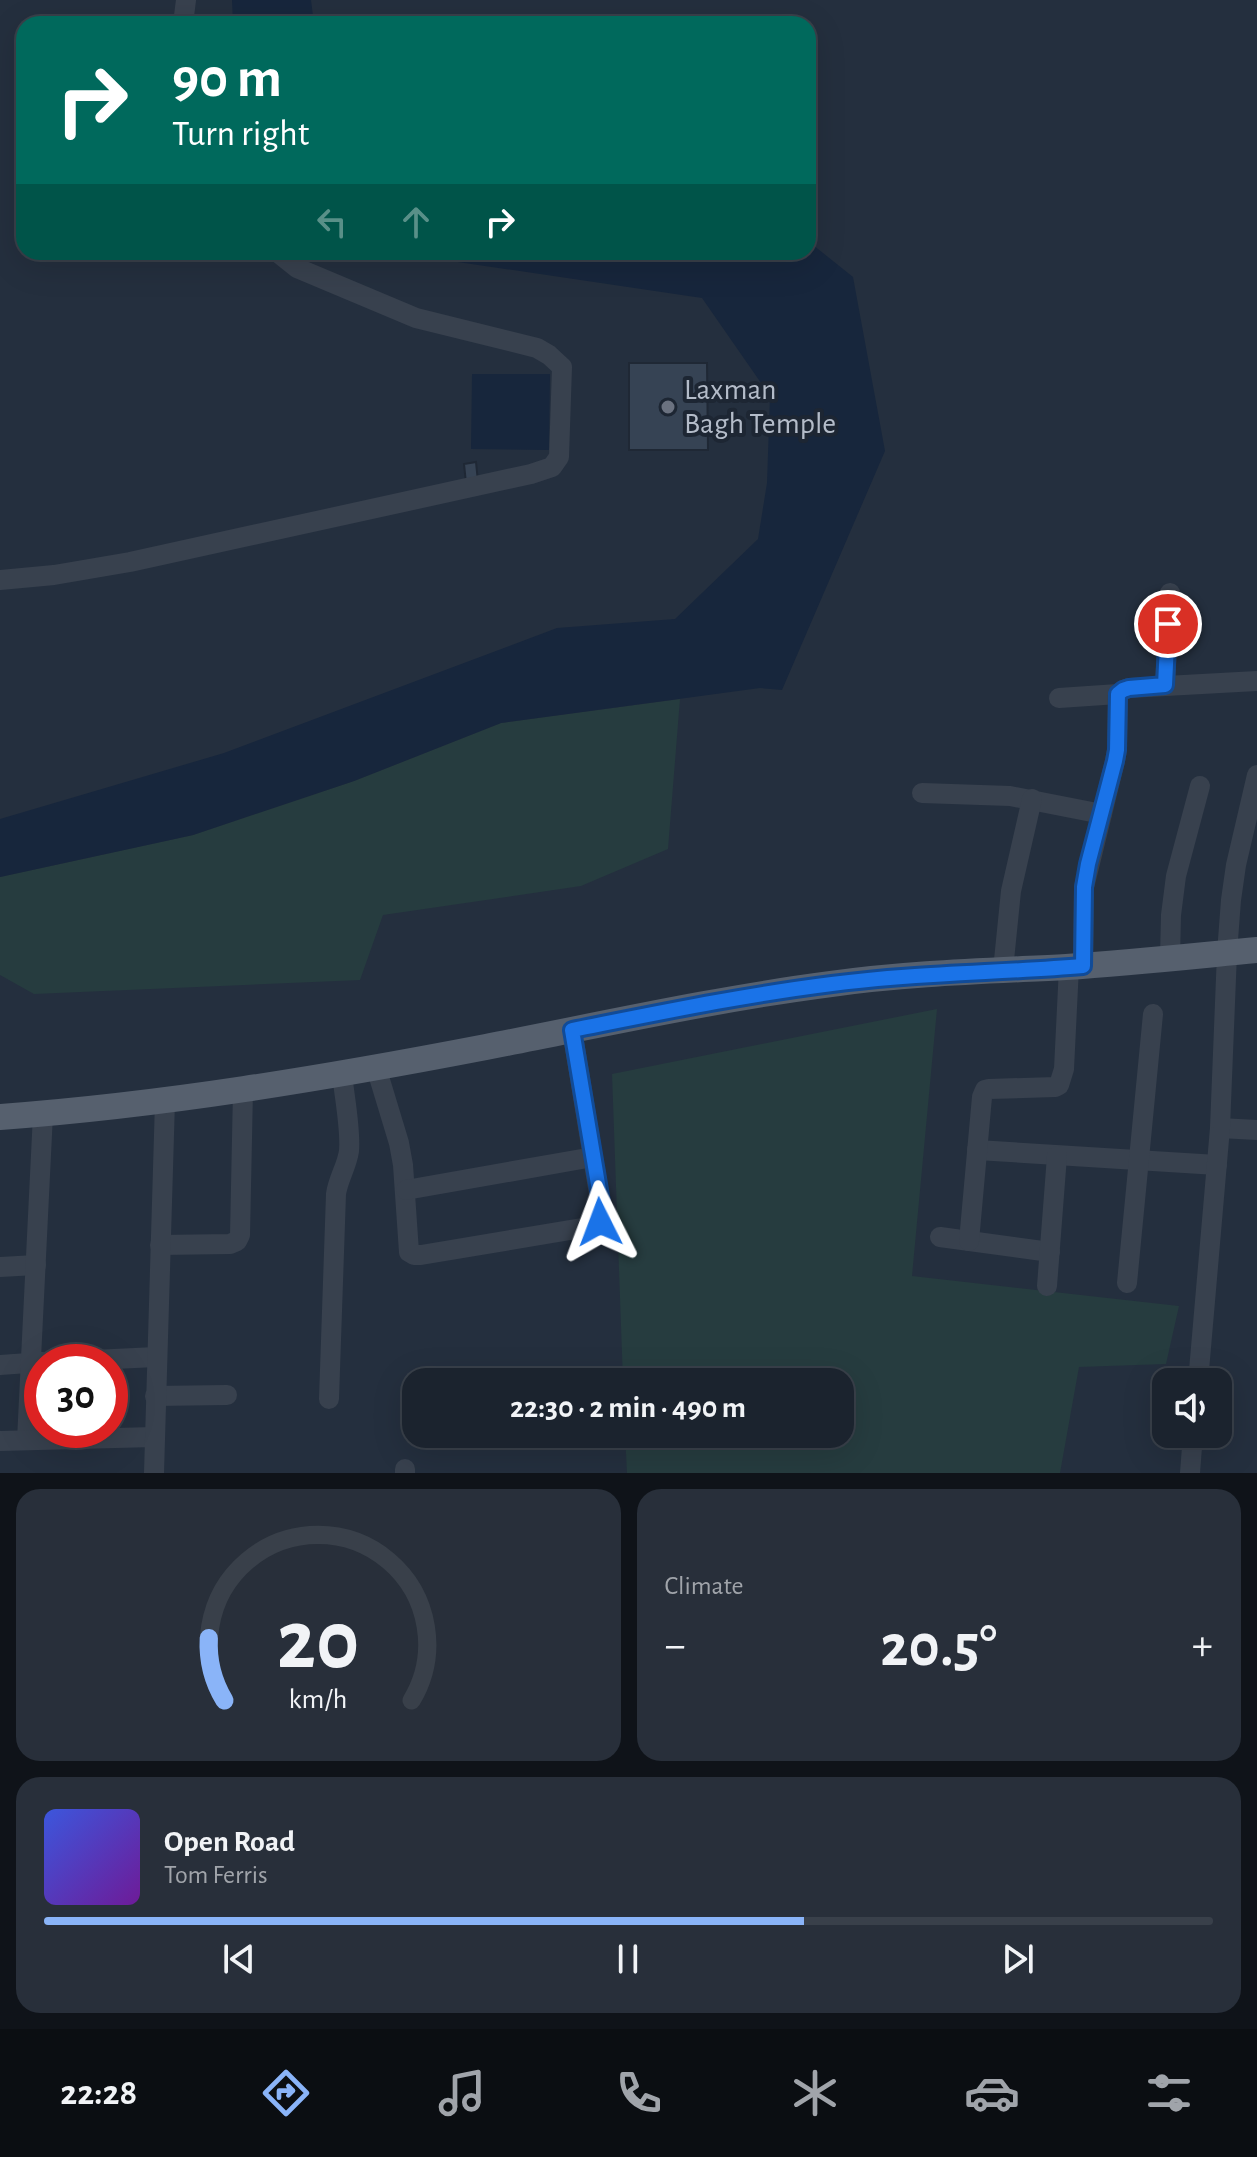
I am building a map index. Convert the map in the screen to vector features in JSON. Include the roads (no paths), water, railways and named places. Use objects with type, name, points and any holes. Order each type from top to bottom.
[{"type":"main road","points":[[0,1117],[243,1090],[678,1009],[831,984],[1257,950]]},
{"type":"street","points":[[0,580],[54,575],[130,562],[552,467],[559,457],[562,367],[549,355],[537,348],[416,318],[297,268],[287,260]]},
{"type":"street","points":[[1165,685],[1170,593]]},
{"type":"street","points":[[1059,698],[1118,694],[1129,688],[1257,681]]},
{"type":"street","points":[[969,1241],[985,1090],[1055,1087],[1062,1079],[1084,887],[1117,750],[1118,694]]},
{"type":"street","points":[[1199,1368],[1220,1128],[1227,953],[1236,865],[1257,775]]},
{"type":"street","points":[[1170,958],[1176,876],[1200,786]]},
{"type":"street","points":[[922,793],[998,795],[1102,814]]},
{"type":"street","points":[[1003,970],[1011,891],[1032,799]]},
{"type":"street","points":[[1127,1283],[1153,1014]]},
{"type":"street","points":[[376,1067],[399,1143],[406,1190],[409,1252],[414,1255],[594,1226],[600,1222],[602,1212],[572,1030]]},
{"type":"street","points":[[329,1399],[336,1194],[349,1147],[342,1073]]},
{"type":"street","points":[[160,1245],[230,1244],[237,1241],[240,1235],[243,1090]]},
{"type":"street","points":[[154,1473],[165,1101]]},
{"type":"street","points":[[40,1344],[36,1265],[43,1114]]},
{"type":"street","points":[[1220,1128],[1257,1130]]},
{"type":"street","points":[[977,1150],[1217,1165]]},
{"type":"street","points":[[1047,1286],[1057,1156]]},
{"type":"street","points":[[406,1190],[593,1157]]},
{"type":"street","points":[[940,1237],[1050,1252]]},
{"type":"street","points":[[0,1267],[36,1265]]},
{"type":"street","points":[[128,1358],[156,1357]]},
{"type":"street","points":[[0,1365],[24,1363]]},
{"type":"street","points":[[155,1396],[227,1395]]},
{"type":"street","points":[[128,1438],[154,1437]]},
{"type":"street","points":[[0,1441],[24,1440]]},
{"type":"street","points":[[1190,1473],[1192,1448]]},
{"type":"water","points":[[232,0],[311,0],[313,16],[233,16]]},
{"type":"water","points":[[816,247],[853,277],[885,451],[782,690],[760,688],[501,723],[354,781],[193,835],[0,877],[0,819],[224,753],[557,628],[675,619],[758,539],[767,483],[770,396],[702,298],[445,260],[816,260]]},
{"type":"water","points":[[472,374],[550,374],[549,450],[471,449]]},
{"type":"place","name":"Laxman Bagh Temple","points":[[668,407]]}]
